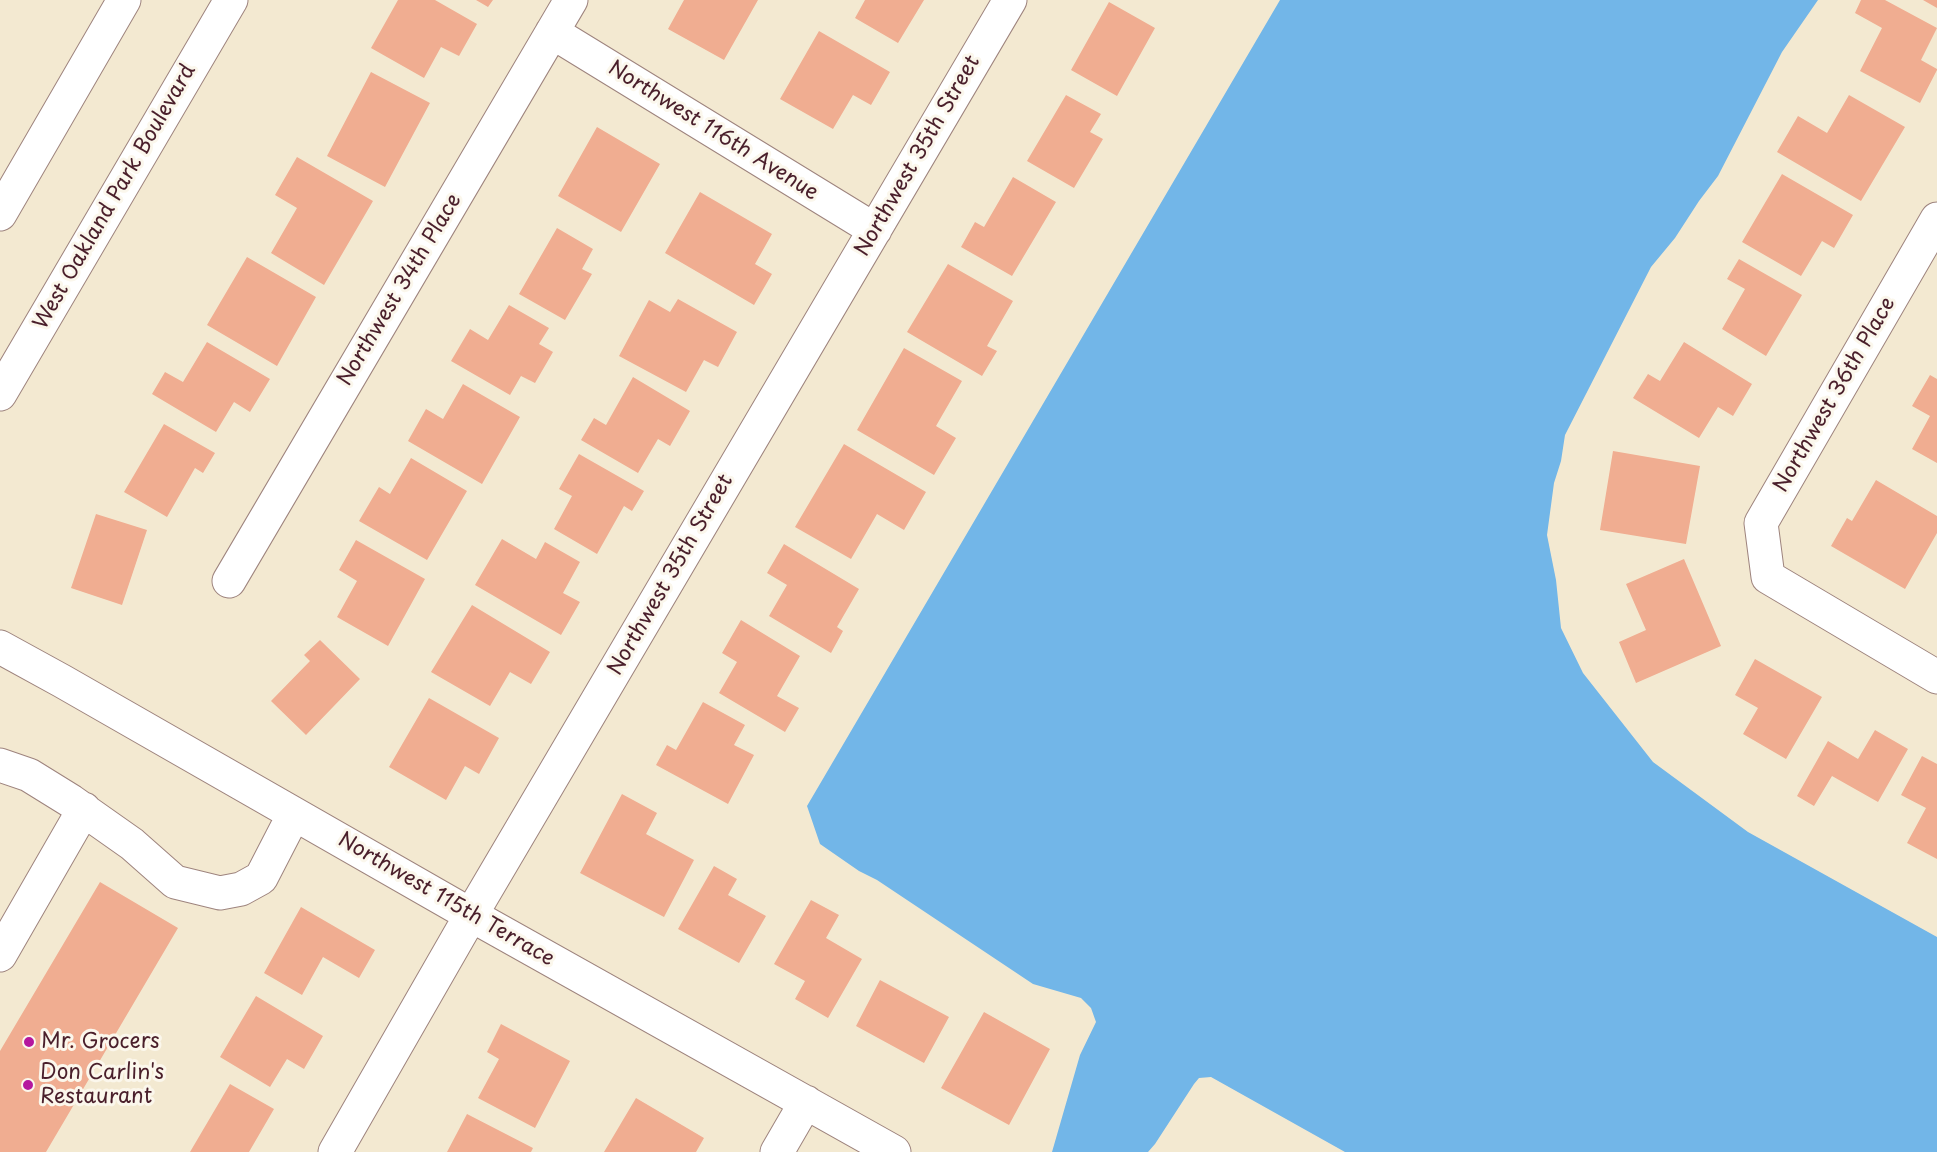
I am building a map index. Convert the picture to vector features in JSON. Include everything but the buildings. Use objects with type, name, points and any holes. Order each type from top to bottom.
[{"type":"street","points":[[0,213],[124,0]]},
{"type":"street","name":"West Oakland Park Boulevard","points":[[0,394],[231,0]]},
{"type":"street","name":"Northwest 34th Place","points":[[229,580],[571,0]]},
{"type":"street","name":"Northwest 35th Street","points":[[335,1152],[471,915],[1010,0]]},
{"type":"street","name":"Northwest 116th Avenue","points":[[552,32],[874,230]]},
{"type":"street","name":"Northwest 36th Place","points":[[1937,219],[1761,523],[1768,577],[1937,677]]},
{"type":"street","name":"Northwest 115th Terrace","points":[[0,647],[894,1152]]},
{"type":"street","points":[[0,765],[28,776],[84,809],[132,844],[175,882],[220,893],[241,889],[261,878],[294,814]]},
{"type":"street","points":[[0,955],[84,809]]},
{"type":"street","points":[[777,1152],[806,1102]]},
{"type":"water","points":[[1280,0],[1818,0],[1782,52],[1718,176],[1675,238],[1651,267],[1565,435],[1561,461],[1554,483],[1547,535],[1556,580],[1561,628],[1583,673],[1653,762],[1748,832],[1937,937],[1937,1152],[1345,1152],[1211,1077],[1199,1078],[1148,1152],[1052,1152],[1080,1055],[1096,1022],[1091,1008],[1081,998],[1033,984],[820,844],[807,806]]},
{"type":"place","name":"Mr. Grocers","points":[[29,1042]]},
{"type":"place","name":"Don Carlin's Restaurant","points":[[28,1085]]}]
